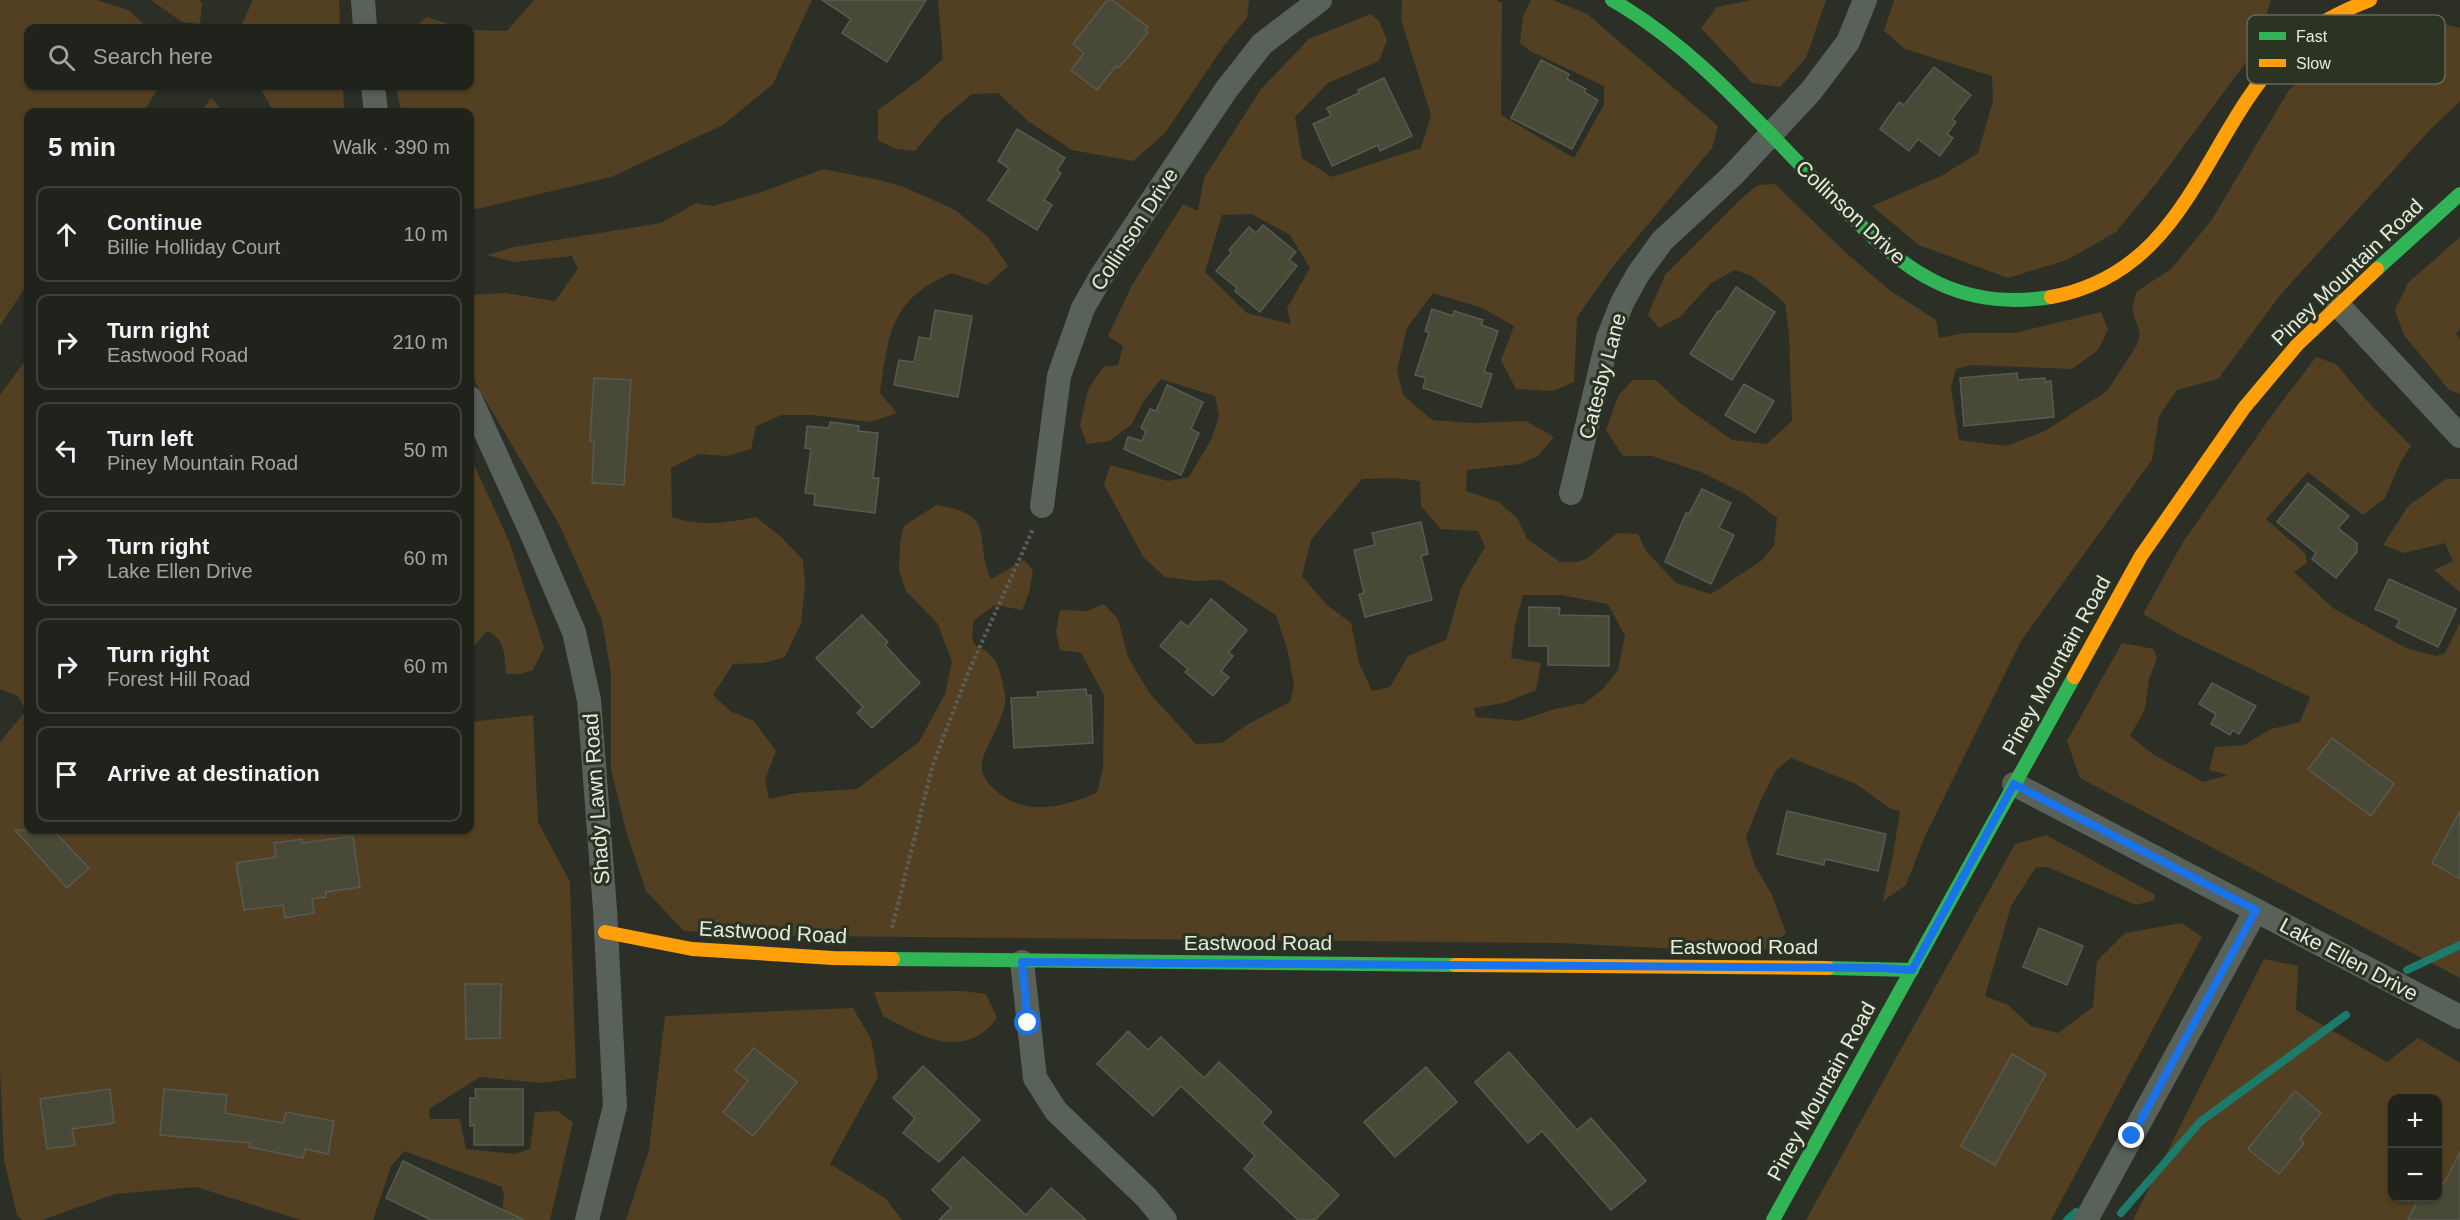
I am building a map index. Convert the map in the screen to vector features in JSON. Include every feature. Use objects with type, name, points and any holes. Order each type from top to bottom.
[{"type":"street","points":[[363,0],[365,24]]},
{"type":"street","name":"Collinson Drive","points":[[1042,506],[1059,376],[1083,308],[1102,274],[1226,90],[1262,44],[1320,0]]},
{"type":"street","name":"Collinson Drive","points":[[1612,0],[1629,9],[1671,39],[1712,76],[1863,228],[1891,253],[1923,276],[1959,292],[1997,300],[2041,299],[2078,291],[2107,279],[2134,261],[2158,240],[2182,209],[2259,84]]},
{"type":"street","name":"Catesby Lane","points":[[1571,493],[1608,338],[1622,303],[1638,274],[1662,242],[1733,175],[1811,91],[1842,51],[1860,17],[1865,0]]},
{"type":"street","name":"Collinson Drive","points":[[2334,15],[2370,0]]},
{"type":"street","points":[[373,90],[376,108]]},
{"type":"street","name":"Piney Mountain Road","points":[[1773,1220],[2141,555],[2244,408],[2297,345],[2338,304],[2460,194]]},
{"type":"street","points":[[2338,304],[2460,436]]},
{"type":"street","name":"Shady Lawn Road","points":[[474,407],[574,632],[589,700],[615,1106],[586,1220]]},
{"type":"street","name":"Lake Ellen Drive","points":[[2014,784],[2460,1017]]},
{"type":"street","points":[[2086,1220],[2256,910]]},
{"type":"street","name":"Eastwood Road","points":[[605,932],[692,949],[884,959],[1912,970]]},
{"type":"street","points":[[1022,962],[1035,1078],[1056,1111],[1146,1197],[1165,1220]]},
{"type":"path","points":[[884,959],[933,764],[968,673],[1025,551],[1042,506]]},
{"type":"shaded area","points":[[0,0],[97,0],[128,10],[144,24],[24,24],[24,90],[157,90],[146,108],[24,108],[24,289],[0,326]]},
{"type":"shaded area","points":[[151,0],[199,0],[202,3],[200,24],[182,22]]},
{"type":"shaded area","points":[[253,0],[339,0],[340,24],[242,24]]},
{"type":"shaded area","points":[[534,0],[812,0],[773,84],[723,125],[611,177],[474,209],[474,108],[400,108],[397,90],[474,90],[474,30],[507,31]]},
{"type":"shaded area","points":[[938,0],[1249,0],[1247,18],[1225,44],[1165,133],[1133,161],[1072,150],[1028,121],[998,93],[972,94],[942,119],[915,151],[896,149],[878,140],[878,110],[943,59]]},
{"type":"shaded area","points":[[1402,0],[1496,0],[1502,3],[1501,115],[1574,158],[1604,105],[1604,86],[1530,51],[1520,43],[1523,16],[1531,0],[1553,0],[1587,14],[1718,126],[1712,148],[1614,265],[1577,317],[1574,382],[1553,391],[1516,389],[1501,360],[1514,326],[1482,308],[1433,293],[1407,328],[1397,370],[1403,395],[1432,420],[1473,423],[1526,421],[1554,437],[1538,456],[1520,464],[1467,470],[1466,491],[1499,502],[1518,519],[1527,539],[1560,562],[1577,562],[1588,558],[1617,533],[1638,534],[1646,551],[1676,583],[1711,594],[1761,561],[1774,546],[1777,518],[1745,494],[1701,472],[1652,456],[1623,456],[1606,430],[1618,396],[1633,380],[1656,380],[1680,403],[1732,440],[1767,444],[1792,421],[1789,335],[1785,303],[1752,276],[1735,270],[1711,283],[1680,317],[1659,328],[1648,315],[1665,275],[1743,197],[1758,185],[1775,184],[1845,252],[1888,289],[1936,320],[1939,338],[1965,333],[2015,333],[2101,312],[2108,330],[2098,350],[2072,369],[1973,365],[1956,369],[1951,388],[1959,440],[2006,446],[2045,431],[2107,391],[2137,345],[2140,333],[2132,310],[2136,292],[2171,269],[2211,221],[2289,90],[2296,84],[2445,84],[2445,24],[2460,28],[2460,101],[2428,132],[2281,294],[2218,379],[2177,390],[2159,416],[2152,460],[2021,641],[1925,836],[1906,885],[1883,901],[1900,811],[1891,809],[1856,784],[1791,758],[1776,770],[1746,837],[1755,866],[1772,895],[1786,933],[1761,953],[1559,943],[810,936],[684,931],[646,891],[626,831],[611,769],[611,674],[602,620],[560,526],[474,381],[474,295],[505,293],[555,301],[578,269],[572,256],[514,262],[487,255],[514,247],[661,223],[696,203],[713,206],[765,191],[823,169],[904,187],[955,210],[988,237],[1008,266],[987,285],[952,273],[931,283],[916,294],[896,320],[886,353],[880,393],[897,413],[871,422],[812,415],[782,415],[756,426],[751,449],[727,456],[699,454],[671,468],[672,517],[693,522],[714,523],[756,517],[781,537],[803,560],[805,586],[801,623],[785,657],[764,663],[733,664],[713,695],[730,711],[754,721],[776,751],[765,779],[769,799],[797,793],[857,789],[919,742],[945,694],[952,662],[938,624],[906,591],[899,571],[900,543],[904,526],[936,505],[956,509],[976,521],[980,529],[991,579],[1024,560],[1033,570],[1029,593],[1022,610],[995,605],[974,620],[972,638],[974,643],[989,653],[996,662],[1005,694],[1001,718],[983,758],[983,774],[992,787],[1016,803],[1042,807],[1056,806],[1097,793],[1103,768],[1104,695],[1081,653],[1060,650],[1056,631],[1060,610],[1087,611],[1104,604],[1118,619],[1128,657],[1150,694],[1196,744],[1222,743],[1248,724],[1290,702],[1294,686],[1288,652],[1276,615],[1221,580],[1195,581],[1165,577],[1144,558],[1104,485],[1110,465],[1168,481],[1189,477],[1211,440],[1219,416],[1215,396],[1161,379],[1143,402],[1132,424],[1109,441],[1087,444],[1080,425],[1088,390],[1103,367],[1118,365],[1123,346],[1108,336],[1132,285],[1183,204],[1198,211],[1204,178],[1261,89],[1309,39],[1371,14],[1379,21],[1387,40],[1379,61],[1328,83],[1295,117],[1302,158],[1332,177],[1421,148],[1431,115],[1401,20]],"holes":[[[1252,214],[1290,235],[1310,268],[1287,308],[1291,324],[1247,313],[1205,272],[1222,215]],[[1393,478],[1420,481],[1421,506],[1441,529],[1478,531],[1485,547],[1461,588],[1446,640],[1408,656],[1390,687],[1372,691],[1359,663],[1351,623],[1327,605],[1302,576],[1311,540],[1362,479]],[[1523,595],[1561,595],[1608,604],[1625,636],[1618,670],[1602,690],[1585,703],[1555,709],[1519,721],[1476,717],[1474,708],[1504,703],[1536,690],[1541,663],[1511,658],[1515,626]]]},
{"type":"shaded area","points":[[1751,0],[1826,0],[1806,58],[1780,87],[1752,83],[1701,28],[1717,7]]},
{"type":"shaded area","points":[[1894,0],[2271,0],[2266,15],[2247,15],[2247,61],[2158,181],[2116,232],[2067,260],[2008,278],[1919,245],[1872,206],[1943,175],[1978,153],[1993,101],[1992,76],[1905,49],[1884,31]]},
{"type":"shaded area","points":[[427,17],[448,24],[419,24]]},
{"type":"shaded area","points":[[261,90],[343,90],[344,108],[272,108]]},
{"type":"shaded area","points":[[211,98],[220,108],[204,108]]},
{"type":"shaded area","points":[[2460,237],[2460,329],[2456,334],[2460,339],[2460,394],[2449,390],[2404,335],[2395,310],[2408,283]]},
{"type":"shaded area","points":[[2316,357],[2336,364],[2367,401],[2411,446],[2401,461],[2385,498],[2363,515],[2308,472],[2266,519],[2305,553],[2307,563],[2294,572],[2333,608],[2406,648],[2436,656],[2445,653],[2460,623],[2460,978],[2080,778],[2067,741],[2122,643],[2154,649],[2157,659],[2149,679],[2145,709],[2130,736],[2153,754],[2203,782],[2228,775],[2209,770],[2215,747],[2244,745],[2271,729],[2300,722],[2310,697],[2182,636],[2143,614],[2183,542],[2272,415]]},
{"type":"shaded area","points":[[24,362],[24,707],[18,696],[0,689],[0,395]]},
{"type":"shaded area","points":[[474,465],[509,541],[544,648],[533,670],[520,674],[506,674],[501,643],[487,631],[474,646]]},
{"type":"shaded area","points":[[2446,479],[2460,479],[2460,592],[2434,570],[2453,561],[2445,543],[2404,553],[2383,545],[2408,506]]},
{"type":"shaded area","points":[[24,713],[24,834],[474,834],[474,722],[533,715],[538,822],[570,882],[576,1078],[542,1083],[480,1077],[429,1109],[430,1119],[460,1119],[466,1149],[515,1154],[530,1149],[535,1112],[557,1111],[573,1122],[550,1220],[501,1220],[504,1197],[502,1187],[404,1151],[391,1166],[373,1220],[301,1220],[196,1187],[115,1194],[42,1220],[22,1220],[17,1215],[4,1160],[0,1070],[0,742]]},
{"type":"shaded area","points":[[2046,835],[2154,894],[2155,900],[2136,905],[2048,867],[2036,867],[2011,906],[1985,996],[2008,1005],[2031,1026],[2058,1033],[2093,1007],[2097,961],[2125,933],[2182,923],[2202,937],[2051,1220],[1806,1220],[2015,844]]},
{"type":"shaded area","points":[[2264,959],[2298,966],[2296,1010],[2387,1062],[2418,1038],[2460,1063],[2460,1220],[2133,1220]]},
{"type":"shaded area","points":[[963,991],[986,994],[997,1018],[984,1031],[971,1039],[956,1042],[927,1037],[883,1016],[874,992]]},
{"type":"shaded area","points":[[853,1008],[871,1039],[878,1077],[830,1164],[885,1198],[902,1220],[626,1220],[649,1150],[665,1016]]},
{"type":"building","points":[[822,0],[926,0],[887,62],[842,33],[851,19]]},
{"type":"building","points":[[1107,0],[1112,0],[1148,27],[1145,30],[1148,32],[1097,90],[1071,70],[1084,53],[1073,44]]},
{"type":"building","points":[[1541,60],[1569,74],[1567,79],[1586,89],[1584,92],[1598,100],[1572,149],[1511,118]]},
{"type":"building","points":[[1934,67],[1971,95],[1952,119],[1956,122],[1947,134],[1953,138],[1940,156],[1918,139],[1909,151],[1880,129],[1899,102],[1904,105]]},
{"type":"building","points":[[1384,78],[1412,136],[1380,151],[1378,145],[1332,166],[1313,124],[1331,116],[1327,108]]},
{"type":"building","points":[[1017,129],[1065,158],[1057,170],[1061,173],[1044,200],[1052,205],[1037,230],[988,200],[1009,168],[998,161]]},
{"type":"building","points":[[1263,225],[1296,252],[1289,260],[1297,266],[1260,312],[1235,291],[1237,288],[1216,271],[1232,252],[1229,250],[1249,227],[1256,233]]},
{"type":"building","points":[[1736,287],[1775,312],[1732,380],[1690,354]]},
{"type":"building","points":[[1432,309],[1453,316],[1454,311],[1483,320],[1481,325],[1498,331],[1484,372],[1492,374],[1481,407],[1423,388],[1426,378],[1415,375],[1429,333],[1425,331]]},
{"type":"building","points":[[935,310],[972,316],[958,397],[894,385],[899,360],[914,362],[919,337],[930,339]]},
{"type":"building","points":[[2017,373],[2018,380],[2045,378],[2045,382],[2051,381],[2054,417],[1964,426],[1960,378]]},
{"type":"building","points":[[594,378],[631,380],[624,485],[592,483],[594,441],[590,441]]},
{"type":"building","points":[[1744,384],[1774,401],[1755,433],[1725,415]]},
{"type":"building","points":[[1167,385],[1203,402],[1191,429],[1199,433],[1181,475],[1124,449],[1128,437],[1142,441],[1146,431],[1141,428],[1150,409],[1156,411]]},
{"type":"building","points":[[830,422],[859,426],[858,431],[878,433],[873,478],[879,478],[875,513],[814,505],[815,494],[805,493],[811,449],[805,448],[807,426],[829,428]]},
{"type":"building","points":[[2308,483],[2349,516],[2338,528],[2357,543],[2357,552],[2336,578],[2312,559],[2316,553],[2277,522]]},
{"type":"building","points":[[1702,489],[1731,503],[1719,528],[1734,535],[1711,584],[1665,562],[1686,513],[1689,514]]},
{"type":"building","points":[[1421,522],[1428,554],[1421,556],[1432,600],[1365,617],[1359,594],[1364,593],[1354,550],[1375,545],[1372,533]]},
{"type":"building","points":[[2389,579],[2456,609],[2438,647],[2396,627],[2400,620],[2375,609]]},
{"type":"building","points":[[1211,599],[1247,630],[1228,653],[1233,656],[1221,671],[1229,677],[1213,696],[1185,672],[1188,669],[1160,646],[1181,621],[1188,627]]},
{"type":"building","points":[[1529,607],[1560,608],[1559,615],[1609,616],[1609,666],[1548,665],[1548,646],[1529,646]]},
{"type":"building","points":[[862,615],[888,642],[885,645],[920,683],[872,728],[857,713],[863,707],[816,658]]},
{"type":"building","points":[[2212,683],[2256,706],[2239,734],[2233,730],[2230,735],[2211,724],[2216,714],[2199,704]]},
{"type":"building","points":[[1086,689],[1087,696],[1091,695],[1093,743],[1014,748],[1011,698],[1038,697],[1037,692]]},
{"type":"building","points":[[2332,738],[2394,784],[2371,816],[2308,769]]},
{"type":"building","points":[[1787,811],[1886,834],[1878,871],[1825,859],[1824,865],[1777,854]]},
{"type":"building","points":[[2460,811],[2460,879],[2432,863]]},
{"type":"building","points":[[15,830],[24,830],[24,834],[57,834],[89,868],[67,888]]},
{"type":"building","points":[[353,836],[360,887],[326,892],[326,897],[312,899],[314,913],[285,918],[283,905],[244,910],[236,863],[276,857],[274,843],[302,839],[302,843]]},
{"type":"building","points":[[2039,928],[2083,946],[2067,985],[2023,967]]},
{"type":"building","points":[[465,984],[501,984],[500,1038],[466,1039]]},
{"type":"building","points":[[1128,1031],[1148,1050],[1161,1037],[1204,1078],[1219,1062],[1272,1112],[1262,1123],[1339,1195],[1315,1220],[1298,1220],[1244,1169],[1255,1156],[1181,1086],[1153,1116],[1097,1064]]},
{"type":"building","points":[[754,1048],[797,1082],[753,1136],[723,1112],[748,1081],[735,1070]]},
{"type":"building","points":[[1509,1052],[1577,1130],[1591,1118],[1646,1181],[1611,1210],[1542,1131],[1528,1143],[1475,1082]]},
{"type":"building","points":[[2012,1054],[2046,1074],[1995,1165],[1961,1146]]},
{"type":"building","points":[[923,1066],[980,1120],[939,1162],[903,1133],[915,1118],[893,1098]]},
{"type":"building","points":[[1426,1067],[1457,1102],[1395,1157],[1364,1122]]},
{"type":"building","points":[[110,1089],[114,1123],[72,1129],[75,1145],[47,1149],[40,1099]]},
{"type":"building","points":[[164,1089],[227,1095],[225,1113],[283,1123],[286,1112],[334,1121],[328,1154],[305,1149],[303,1158],[249,1147],[250,1143],[160,1135]]},
{"type":"building","points":[[475,1089],[523,1089],[523,1145],[474,1145],[474,1125],[470,1126],[470,1098],[476,1098]]},
{"type":"building","points":[[2295,1091],[2321,1113],[2300,1139],[2304,1143],[2279,1174],[2248,1149]]},
{"type":"building","points":[[2460,1152],[2460,1220],[2408,1220],[2417,1202],[2442,1202],[2442,1183],[2444,1184]]},
{"type":"building","points":[[963,1157],[1026,1215],[1051,1188],[1086,1220],[939,1220],[951,1208],[932,1190]]},
{"type":"building","points":[[403,1161],[524,1220],[431,1220],[386,1198]]},
{"type":"waterway","points":[[2407,970],[2460,945]]},
{"type":"waterway","points":[[2121,1213],[2200,1122],[2346,1015]]},
{"type":"waterway","points":[[2067,1220],[2076,1212]]},
{"type":"traffic: fast","points":[[1612,0],[1643,19],[1699,64],[1867,231],[1909,266],[1940,284],[1967,294],[2009,300],[2051,297]]},
{"type":"traffic: fast","points":[[2377,269],[2460,194]]},
{"type":"traffic: fast","points":[[1773,1220],[2074,677]]},
{"type":"traffic: fast","points":[[893,959],[1455,965]]},
{"type":"traffic: fast","points":[[1828,968],[1912,970]]},
{"type":"traffic: slow","points":[[2336,15],[2370,0]]},
{"type":"traffic: slow","points":[[2051,297],[2096,283],[2133,261],[2162,232],[2187,198],[2259,84]]},
{"type":"traffic: slow","points":[[2074,677],[2141,556],[2244,408],[2297,345],[2377,269]]},
{"type":"traffic: slow","points":[[605,932],[692,949],[833,958],[893,959]]},
{"type":"traffic: slow","points":[[1455,965],[1828,968]]},
{"type":"route","points":[[1028,1023],[1022,962],[1912,970],[2014,784],[2256,910],[2132,1136]]}]
